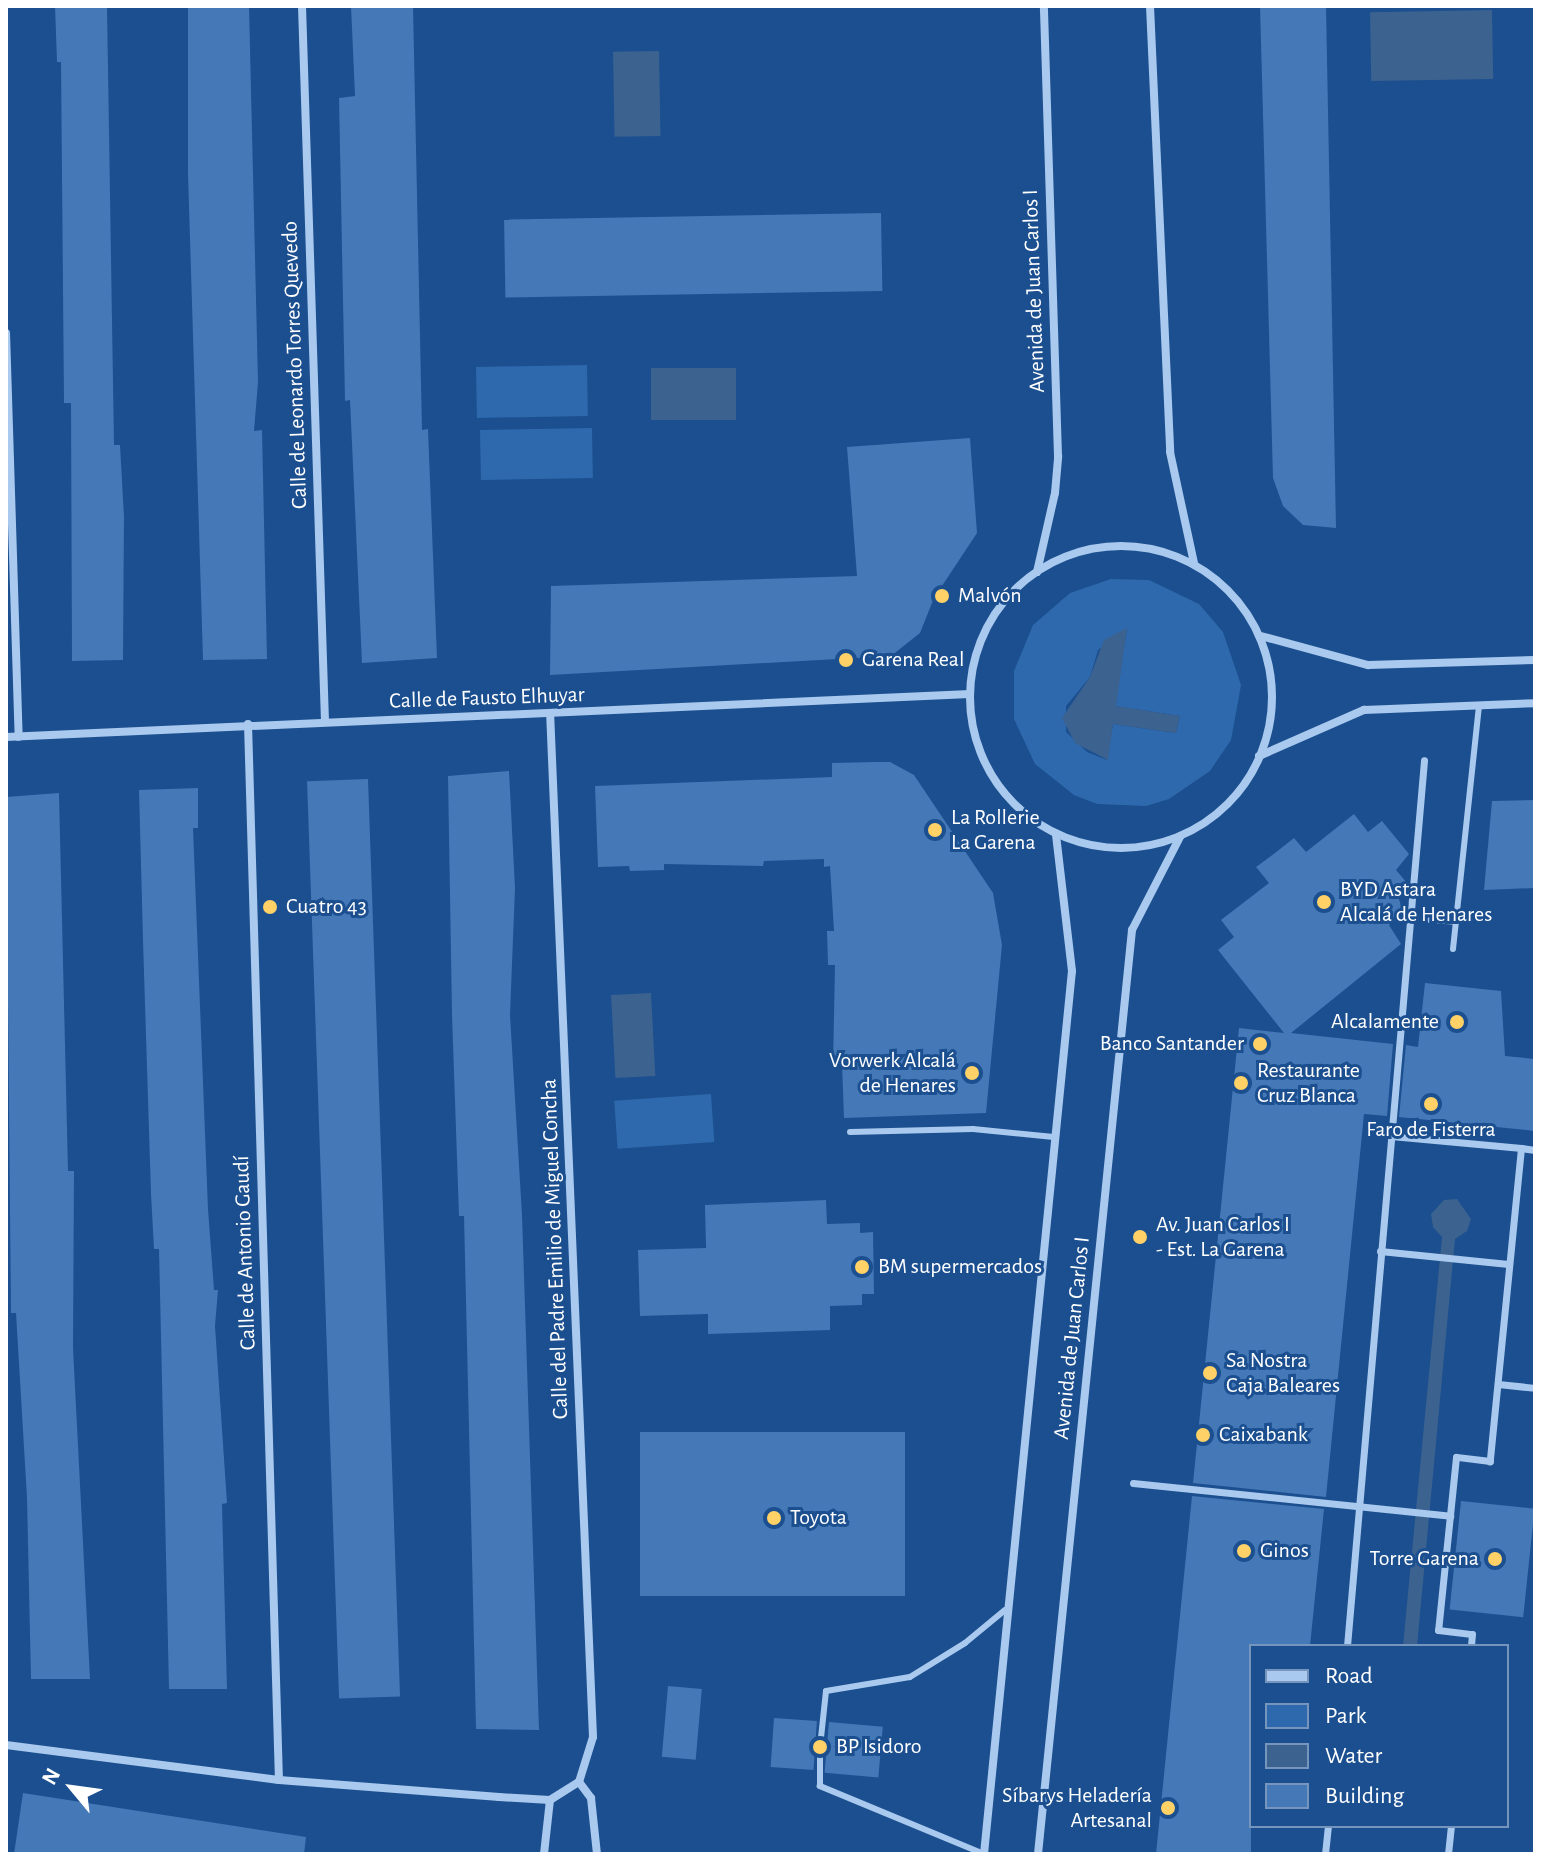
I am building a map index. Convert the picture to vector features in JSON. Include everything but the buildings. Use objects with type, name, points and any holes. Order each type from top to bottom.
[{"type":"street","name":"Calle de Leonardo Torres Quevedo","points":[[302,6],[325,722]]},
{"type":"street","name":"Avenida de Juan Carlos I","points":[[1037,572],[1055,493],[1058,456],[1044,6]]},
{"type":"street","points":[[1150,6],[1170,452],[1194,563]]},
{"type":"street","points":[[6,333],[19,737]]},
{"type":"street","points":[[1100,546],[1149,547],[1194,563],[1234,594],[1261,636],[1271,691],[1259,756],[1243,785],[1220,812],[1180,837],[1125,848],[1097,847],[1056,835],[1020,810],[992,777],[975,738],[970,694],[976,653],[993,615],[1037,572],[1100,546]]},
{"type":"street","points":[[1261,636],[1368,665],[1535,660]]},
{"type":"street","name":"Calle de Fausto Elhuyar","points":[[6,737],[248,724],[840,704],[970,694]]},
{"type":"street","points":[[1259,756],[1364,710],[1535,703]]},
{"type":"street","name":"Calle del Padre Emilio de Miguel Concha","points":[[550,713],[593,1737],[579,1782]]},
{"type":"street","name":"Calle de Antonio Gaudí","points":[[248,724],[279,1780]]},
{"type":"street","points":[[1347,1644],[1424,760]]},
{"type":"street","name":"Avenida de Juan Carlos I","points":[[984,1854],[1005,1610],[1072,971],[1056,835]]},
{"type":"street","name":"Avenida de Juan Carlos I","points":[[1038,1854],[1132,930],[1180,837]]},
{"type":"street","points":[[1391,1136],[1535,1150]]},
{"type":"street","points":[[1471,1644],[1472,1634],[1438,1630],[1456,1457],[1490,1461],[1521,1148]]},
{"type":"street","points":[[1380,1251],[1508,1264]]},
{"type":"street","points":[[1498,1384],[1535,1388]]},
{"type":"street","points":[[1133,1483],[1450,1516]]},
{"type":"street","points":[[6,1745],[279,1780],[550,1800],[579,1782],[591,1798],[597,1854]]},
{"type":"street","points":[[544,1854],[550,1800]]},
{"type":"street","points":[[1325,1854],[1328,1828]]},
{"type":"street","points":[[1448,1854],[1451,1828]]},
{"type":"lane","points":[[1453,949],[1479,705]]},
{"type":"lane","points":[[1430,920],[1456,922]]},
{"type":"lane","points":[[850,1132],[973,1129],[1054,1137]]},
{"type":"lane","points":[[984,1854],[820,1786],[820,1747],[826,1691],[910,1677],[965,1643],[1005,1610]]},
{"type":"green space","points":[[587,365],[588,416],[477,418],[476,367]]},
{"type":"green space","points":[[592,428],[593,478],[481,480],[480,430]]},
{"type":"green space","points":[[1111,579],[1149,580],[1199,604],[1223,632],[1241,685],[1231,740],[1210,771],[1169,799],[1146,806],[1097,804],[1074,795],[1035,764],[1014,719],[1014,671],[1033,625],[1070,593]],"holes":[[[1127,629],[1115,706],[1180,716],[1176,733],[1113,724],[1107,760],[1087,752],[1066,732],[1066,706],[1090,677],[1098,650]]]},
{"type":"green space","points":[[711,1094],[714,1142],[618,1149],[614,1101]]},
{"type":"water","points":[[1492,10],[1493,79],[1371,81],[1370,12]]},
{"type":"water","points":[[659,51],[660,136],[614,137],[613,52]]},
{"type":"water","points":[[651,368],[736,368],[736,420],[651,420]]},
{"type":"water","points":[[1127,628],[1116,706],[1180,716],[1176,733],[1113,724],[1108,760],[1075,743],[1062,718],[1090,677],[1104,640]]},
{"type":"water","points":[[651,993],[655,1076],[615,1078],[611,995]]},
{"type":"water","points":[[1457,1199],[1471,1219],[1467,1231],[1455,1239],[1417,1644],[1403,1644],[1442,1237],[1433,1227],[1431,1214],[1444,1200]]},
{"type":"place","name":"Malvón","points":[[942,596]]},
{"type":"place","name":"Garena Real","points":[[846,660]]},
{"type":"place","name":"La Rollerie La Garena","points":[[935,830]]},
{"type":"place","name":"BYD Astara Alcalá de Henares","points":[[1324,902]]},
{"type":"place","name":"Cuatro 43","points":[[270,907]]},
{"type":"place","name":"Alcalamente","points":[[1457,1022]]},
{"type":"place","name":"Banco Santander","points":[[1260,1044]]},
{"type":"place","name":"Vorwerk Alcalá de Henares","points":[[972,1073]]},
{"type":"place","name":"Restaurante Cruz Blanca","points":[[1241,1083]]},
{"type":"place","name":"Faro de Fisterra","points":[[1431,1104]]},
{"type":"place","name":"Av. Juan Carlos I - Est. La Garena","points":[[1140,1237]]},
{"type":"place","name":"BM supermercados","points":[[862,1267]]},
{"type":"place","name":"Sa Nostra Caja Baleares","points":[[1210,1373]]},
{"type":"place","name":"Caixabank","points":[[1203,1435]]},
{"type":"place","name":"Toyota","points":[[774,1518]]},
{"type":"place","name":"Ginos","points":[[1244,1551]]},
{"type":"place","name":"Torre Garena","points":[[1495,1559]]},
{"type":"place","name":"BP Isidoro","points":[[820,1747]]},
{"type":"place","name":"Síbarys Heladería Artesanal","points":[[1168,1808]]}]
